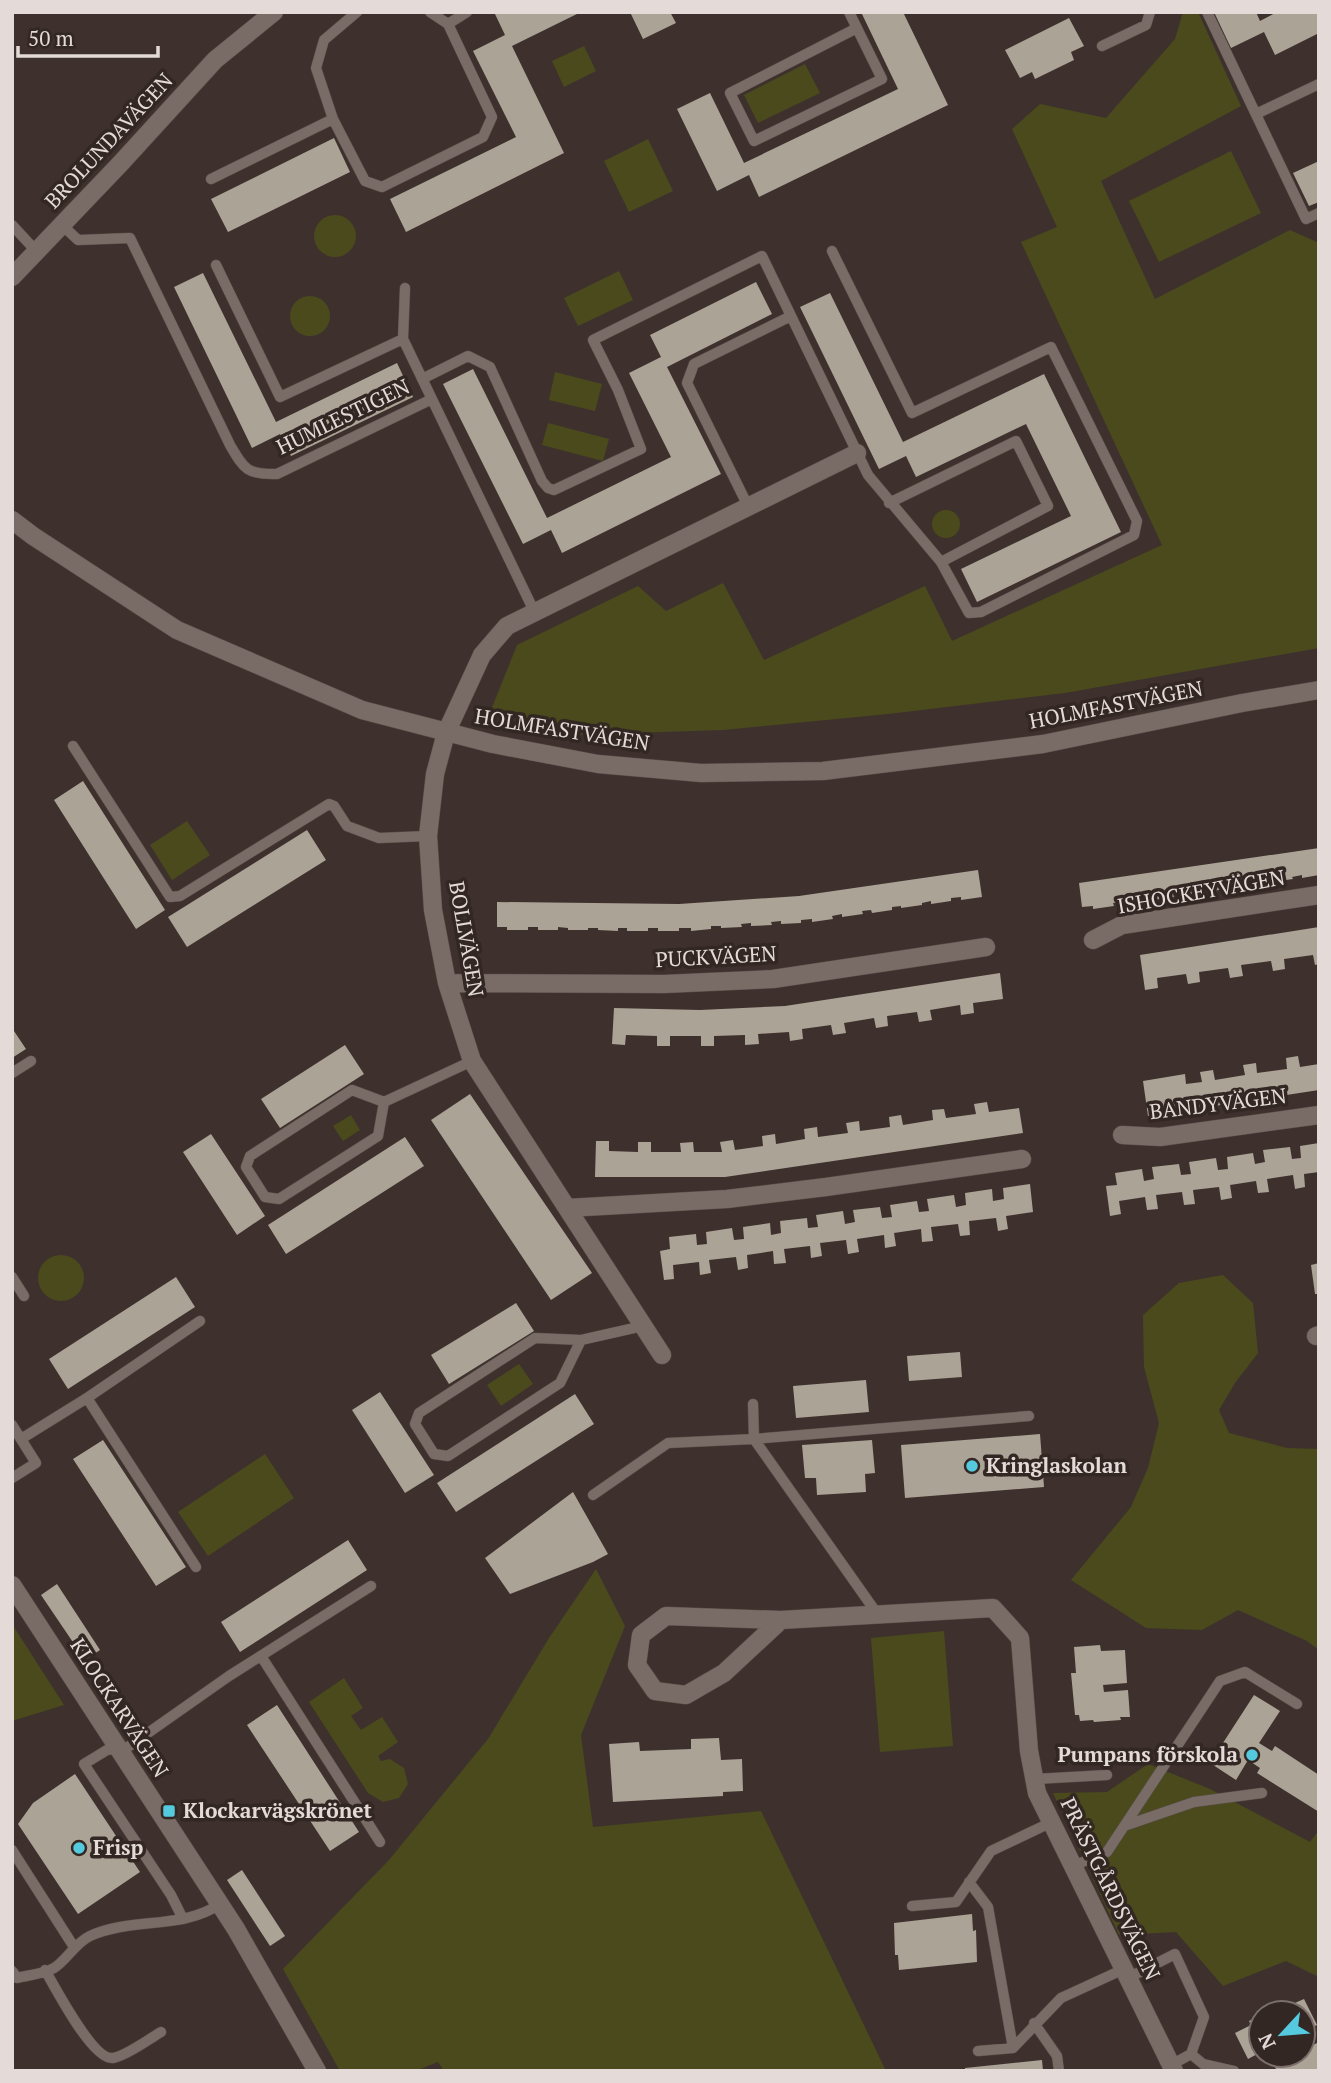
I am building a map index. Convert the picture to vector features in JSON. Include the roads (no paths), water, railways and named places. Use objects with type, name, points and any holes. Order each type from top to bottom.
[{"type":"street","name":"BROLUNDAVÄGEN","points":[[12,277],[215,60],[274,12]]},
{"type":"street","points":[[446,733],[482,655],[507,626],[857,453]]},
{"type":"street","name":"HOLMFASTVÄGEN","points":[[12,520],[177,630],[362,710],[446,733],[598,764],[701,773],[823,771],[1043,744],[1319,690]]},
{"type":"street","name":"BOLLVÄGEN","points":[[446,733],[435,774],[428,836],[433,910],[446,983],[472,1061],[662,1355]]},
{"type":"street","name":"ISHOCKEYVÄGEN","points":[[1093,940],[1122,925],[1319,895]]},
{"type":"street","name":"PUCKVÄGEN","points":[[446,983],[664,984],[774,979],[986,947]]},
{"type":"street","name":"BANDYVÄGEN","points":[[1122,1135],[1160,1137],[1319,1115]]},
{"type":"street","points":[[568,1208],[727,1199],[1023,1159]]},
{"type":"street","name":"KLOCKARVÄGEN","points":[[12,1585],[220,1904],[298,2033],[317,2071]]},
{"type":"street","name":"PRÄSTGÅRDSVÄGEN","points":[[781,1620],[724,1673],[687,1695],[656,1691],[637,1665],[641,1635],[666,1616],[781,1620],[993,1608],[1020,1638],[1029,1751],[1037,1793],[1172,2068]]},
{"type":"lane","points":[[357,12],[324,40],[316,68],[333,119],[365,181],[382,187],[483,137],[492,117],[448,23],[430,12]]},
{"type":"lane","points":[[448,23],[467,12]]},
{"type":"lane","points":[[849,12],[857,28],[882,79],[754,141],[730,93],[857,28]]},
{"type":"lane","points":[[1102,46],[1146,25],[1150,12]]},
{"type":"lane","points":[[1207,12],[1306,219],[1319,213]]},
{"type":"lane","points":[[1255,114],[1319,84]]},
{"type":"lane","points":[[211,179],[333,119]]},
{"type":"lane","points":[[12,225],[37,252]]},
{"type":"lane","name":"HUMLESTIGEN","points":[[62,225],[78,240],[130,238],[230,445],[242,466],[253,474],[277,474],[432,399],[534,611]]},
{"type":"lane","points":[[422,379],[468,356],[490,367],[542,481],[554,490],[641,449],[618,390],[593,340],[762,256],[868,475],[941,562],[969,612],[981,612],[1134,535],[1137,521],[1051,348],[912,413],[832,251]]},
{"type":"lane","points":[[216,265],[280,397],[403,339]]},
{"type":"lane","points":[[405,288],[403,339],[432,399]]},
{"type":"lane","points":[[748,506],[687,383],[694,364],[791,316]]},
{"type":"lane","points":[[889,503],[1016,441],[1048,506],[941,562]]},
{"type":"lane","points":[[74,746],[170,897],[180,896],[329,804],[334,806],[347,826],[379,838],[428,836]]},
{"type":"lane","points":[[12,1073],[31,1061]]},
{"type":"lane","points":[[384,1102],[378,1136],[279,1199],[265,1197],[246,1167],[250,1156],[352,1090],[384,1102],[472,1061]]},
{"type":"lane","points":[[12,1277],[24,1296]]},
{"type":"lane","points":[[22,1439],[88,1398],[200,1321]]},
{"type":"lane","points":[[581,1340],[560,1383],[447,1457],[434,1454],[415,1424],[419,1413],[535,1338],[581,1340],[643,1326]]},
{"type":"lane","points":[[88,1398],[196,1567]]},
{"type":"lane","points":[[753,1404],[754,1439],[878,1615]]},
{"type":"lane","points":[[593,1495],[668,1443],[754,1439],[1029,1416]]},
{"type":"lane","points":[[12,1425],[36,1463],[12,1478]]},
{"type":"lane","points":[[183,1919],[84,1764],[107,1750],[128,1747],[202,1694],[371,1586]]},
{"type":"lane","points":[[261,1656],[380,1842]]},
{"type":"lane","points":[[1073,1866],[1107,1852],[1220,1681],[1245,1672],[1297,1704]]},
{"type":"lane","points":[[1035,1779],[1107,1776]]},
{"type":"lane","points":[[1124,1826],[1194,1802],[1262,1793]]},
{"type":"lane","points":[[912,1906],[956,1902],[991,1851],[1052,1822]]},
{"type":"lane","points":[[12,1850],[74,1947]]},
{"type":"lane","points":[[969,1881],[988,1906],[1013,2048]]},
{"type":"lane","points":[[12,1971],[17,1978],[54,1968],[74,1947],[90,1936],[125,1925],[183,1919],[211,1910],[220,1904]]},
{"type":"lane","points":[[978,2052],[1013,2048],[1034,2023],[1061,1998],[1175,1954],[1204,2017],[1191,2054],[1172,2068]]},
{"type":"lane","points":[[45,1970],[87,2039],[101,2055],[107,2058],[116,2057],[161,2032]]},
{"type":"lane","points":[[1034,2023],[1057,2056],[1059,2071]]},
{"type":"lane","points":[[1191,2054],[1203,2064],[1234,2071]]},
{"type":"place","name":"Kringlaskolan","points":[[972,1466]]},
{"type":"place","name":"Pumpans förskola","points":[[1252,1755]]},
{"type":"place","name":"Klockarvägskrönet","points":[[169,1811]]},
{"type":"place","name":"Frisp","points":[[79,1848]]}]
